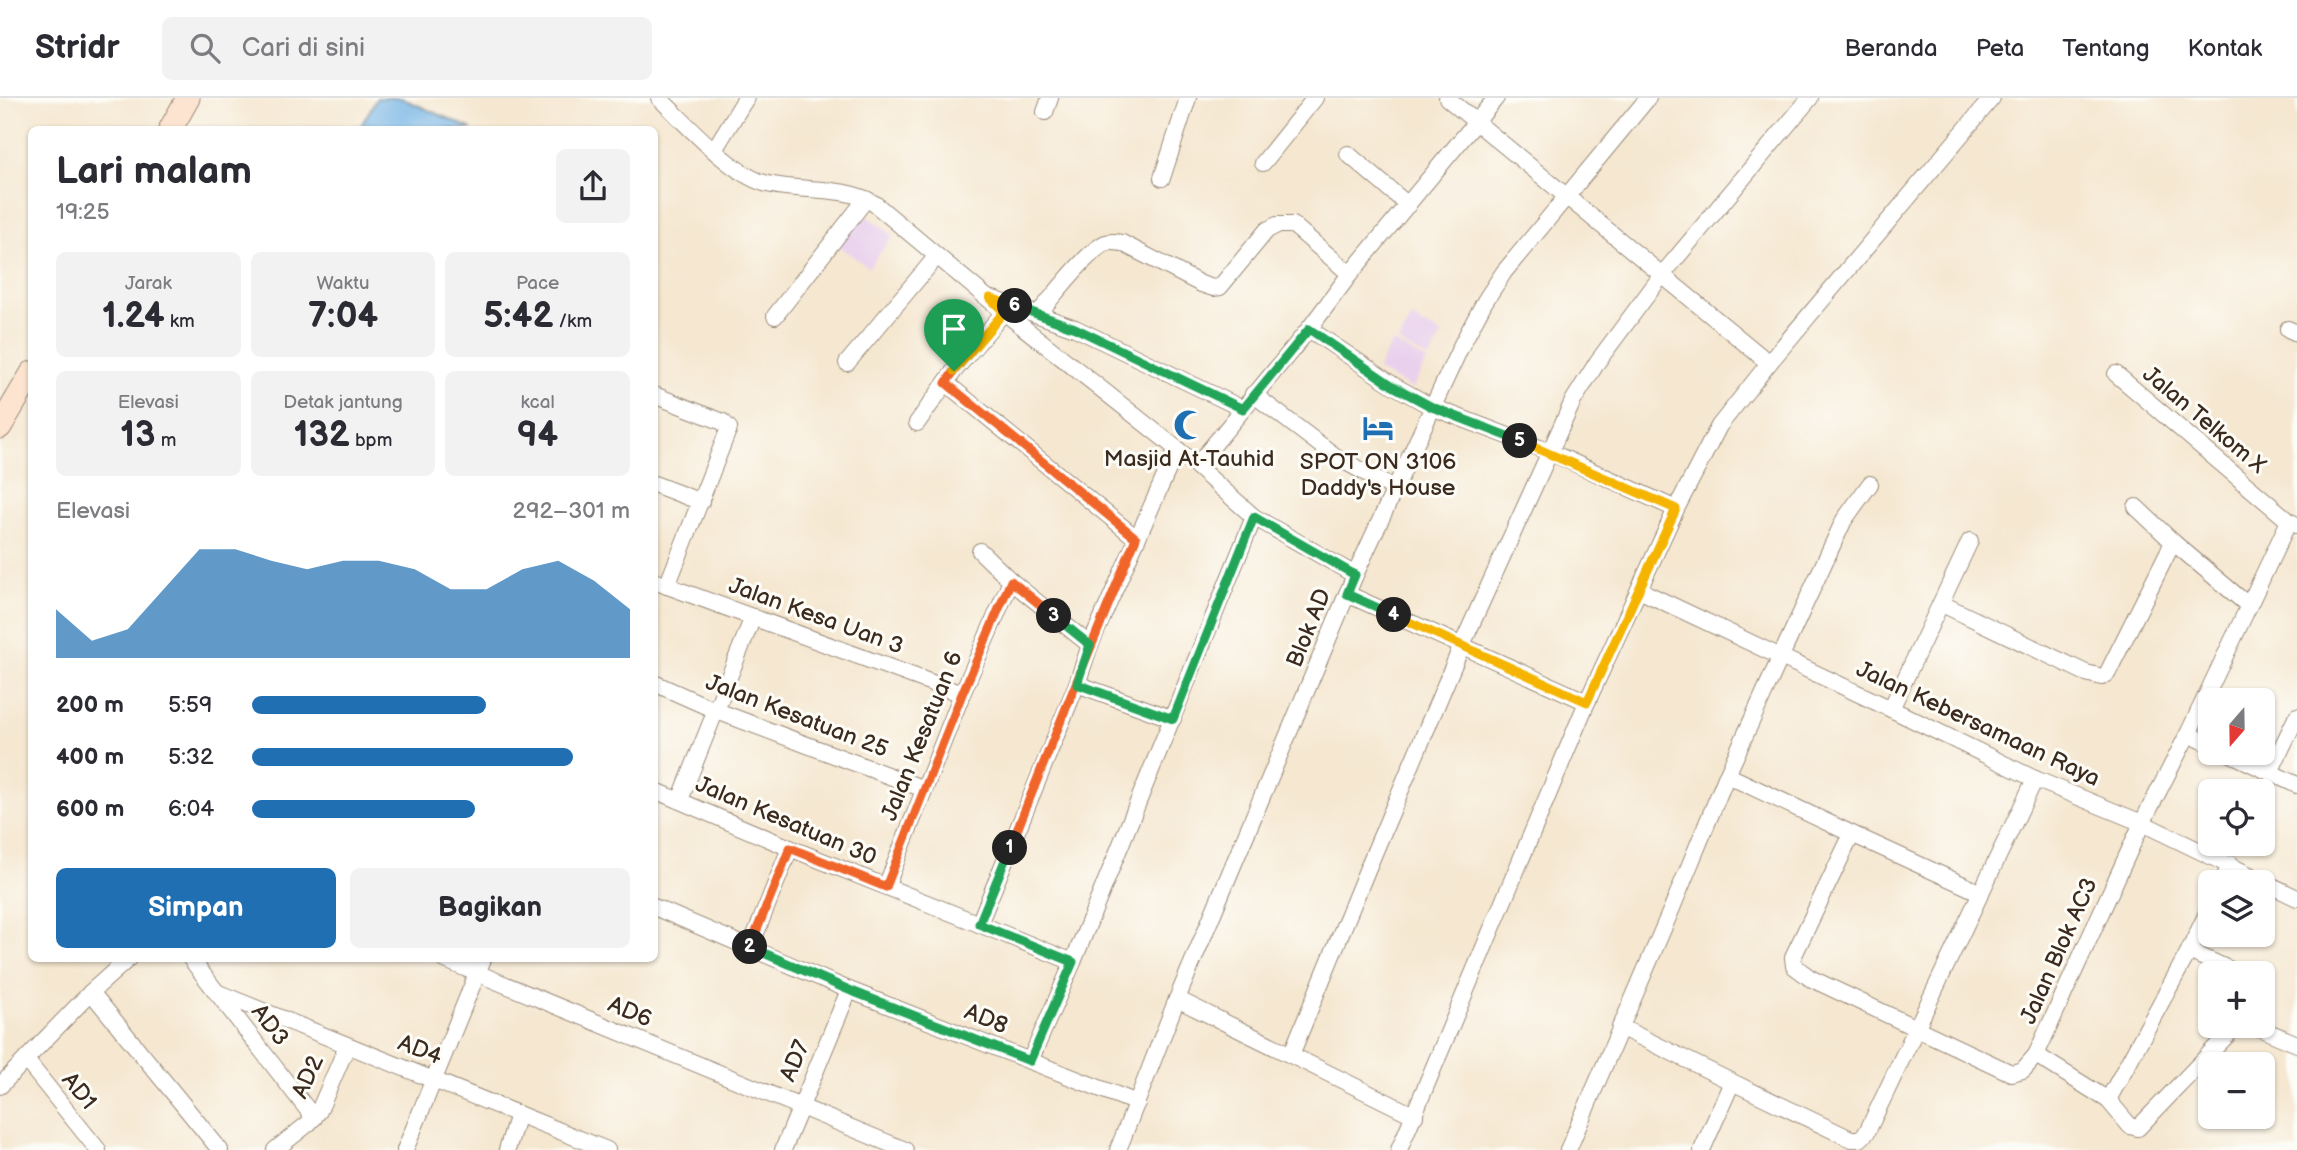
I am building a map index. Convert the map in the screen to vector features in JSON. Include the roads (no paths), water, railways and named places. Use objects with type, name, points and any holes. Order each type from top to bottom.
[{"type":"main road","points":[[172,126],[188,98]]},
{"type":"main road","points":[[0,427],[28,380]]},
{"type":"street","points":[[659,98],[714,150],[741,171],[761,182],[866,199],[902,225],[1004,312],[1197,465],[1254,517],[1355,575]]},
{"type":"street","points":[[714,150],[746,98]]},
{"type":"street","points":[[1162,178],[1188,98]]},
{"type":"street","points":[[1263,163],[1315,98]]},
{"type":"street","points":[[1447,98],[1769,363]]},
{"type":"street","points":[[1197,465],[1496,98]]},
{"type":"street","name":"Blok AD","points":[[1137,1103],[1177,999],[1355,575],[1432,407],[1485,301],[1504,272],[1648,98]]},
{"type":"street","points":[[1292,1055],[1462,645],[1587,377],[1662,275],[1810,98]]},
{"type":"street","points":[[1399,1150],[1587,702],[1676,509],[1719,426],[1993,98]]},
{"type":"street","points":[[1348,154],[1408,205]]},
{"type":"street","points":[[775,316],[866,199]]},
{"type":"street","points":[[1038,314],[1092,253],[1107,242],[1122,243],[1200,284],[1213,288],[1220,287],[1267,230],[1285,224],[1293,225],[1350,274]]},
{"type":"street","points":[[847,363],[937,256]]},
{"type":"street","points":[[990,298],[1038,314],[1111,345],[1243,409]]},
{"type":"street","points":[[917,422],[1004,312]]},
{"type":"street","points":[[1309,329],[1393,386],[1432,407],[1550,452],[1676,509]]},
{"type":"street","name":"Jalan Telkom X","points":[[2116,374],[2293,523]]},
{"type":"street","points":[[946,383],[1136,538]]},
{"type":"street","points":[[1254,394],[1335,456],[1395,489]]},
{"type":"street","points":[[658,397],[723,422],[729,428],[701,502],[661,583]]},
{"type":"street","points":[[979,924],[1077,684],[1090,645],[1177,449]]},
{"type":"street","points":[[1568,1150],[1780,656],[1844,520],[1870,484]]},
{"type":"street","points":[[658,486],[701,502]]},
{"type":"street","points":[[2136,507],[2249,606]]},
{"type":"street","points":[[1030,1061],[1254,517]]},
{"type":"street","name":"Jalan Blok AC3","points":[[2225,1038],[2141,1127],[2136,1128],[2130,1126],[2108,1100],[2036,1055],[2142,824],[2189,734],[2249,606],[2293,523]]},
{"type":"street","points":[[1891,709],[1970,541]]},
{"type":"street","points":[[1942,604],[2086,673],[2102,677],[2107,674],[2173,542]]},
{"type":"street","points":[[980,551],[1011,581],[1090,645]]},
{"type":"street","name":"Jalan Kesatuan 6","points":[[886,887],[962,694],[1011,581]]},
{"type":"street","name":"Jalan Kesa Uan 3","points":[[661,583],[962,694]]},
{"type":"street","name":"Jalan Kebersamaan Raya","points":[[1639,590],[2035,779],[2231,864],[2297,898]]},
{"type":"street","points":[[1347,594],[1587,702]]},
{"type":"street","points":[[680,800],[753,617]]},
{"type":"street","points":[[1077,684],[1173,719]]},
{"type":"street","name":"Jalan Kesatuan 25","points":[[658,685],[924,789]]},
{"type":"street","points":[[2270,772],[2297,716]]},
{"type":"street","points":[[2189,734],[2198,738]]},
{"type":"street","points":[[2255,765],[2297,785]]},
{"type":"street","points":[[1727,775],[1981,893]]},
{"type":"street","points":[[1620,1027],[1834,1132],[1851,1139],[1860,1139],[1867,1132],[2035,779]]},
{"type":"street","name":"Jalan Kesatuan 30","points":[[658,792],[1073,962]]},
{"type":"street","points":[[1852,834],[1793,957],[1794,966],[1810,978],[2011,1073],[2023,1070],[2036,1055]]},
{"type":"street","points":[[750,948],[790,848]]},
{"type":"street","points":[[2228,870],[2231,864]]},
{"type":"street","name":"AD8","points":[[658,909],[849,990],[1137,1103]]},
{"type":"street","points":[[2108,1100],[2198,932]]},
{"type":"street","points":[[2189,951],[2211,961]]},
{"type":"street","points":[[0,1086],[125,962]]},
{"type":"street","name":"AD3","points":[[193,962],[314,1118]]},
{"type":"street","name":"AD6","points":[[459,962],[480,966],[800,1108],[905,1150]]},
{"type":"street","points":[[405,1150],[480,966]]},
{"type":"street","name":"AD7","points":[[783,1150],[849,990]]},
{"type":"street","points":[[92,992],[220,1150]]},
{"type":"street","name":"AD4","points":[[216,992],[607,1150]]},
{"type":"street","points":[[1177,999],[1415,1116]]},
{"type":"street","points":[[2275,1035],[2297,1044]]},
{"type":"street","name":"AD2","points":[[275,1150],[319,1111],[347,1046]]},
{"type":"street","name":"AD1","points":[[26,1060],[98,1150]]},
{"type":"street","points":[[1702,1150],[1732,1082]]},
{"type":"street","points":[[1118,1150],[1137,1103]]},
{"type":"street","points":[[507,1150],[518,1114]]},
{"type":"water","points":[[377,98],[401,98],[465,126],[361,126]]},
{"type":"place","name":"Masjid At-Tauhid","points":[[1189,425]]},
{"type":"place","name":"SPOT ON 3106 Daddy's House","points":[[1378,428]]}]
